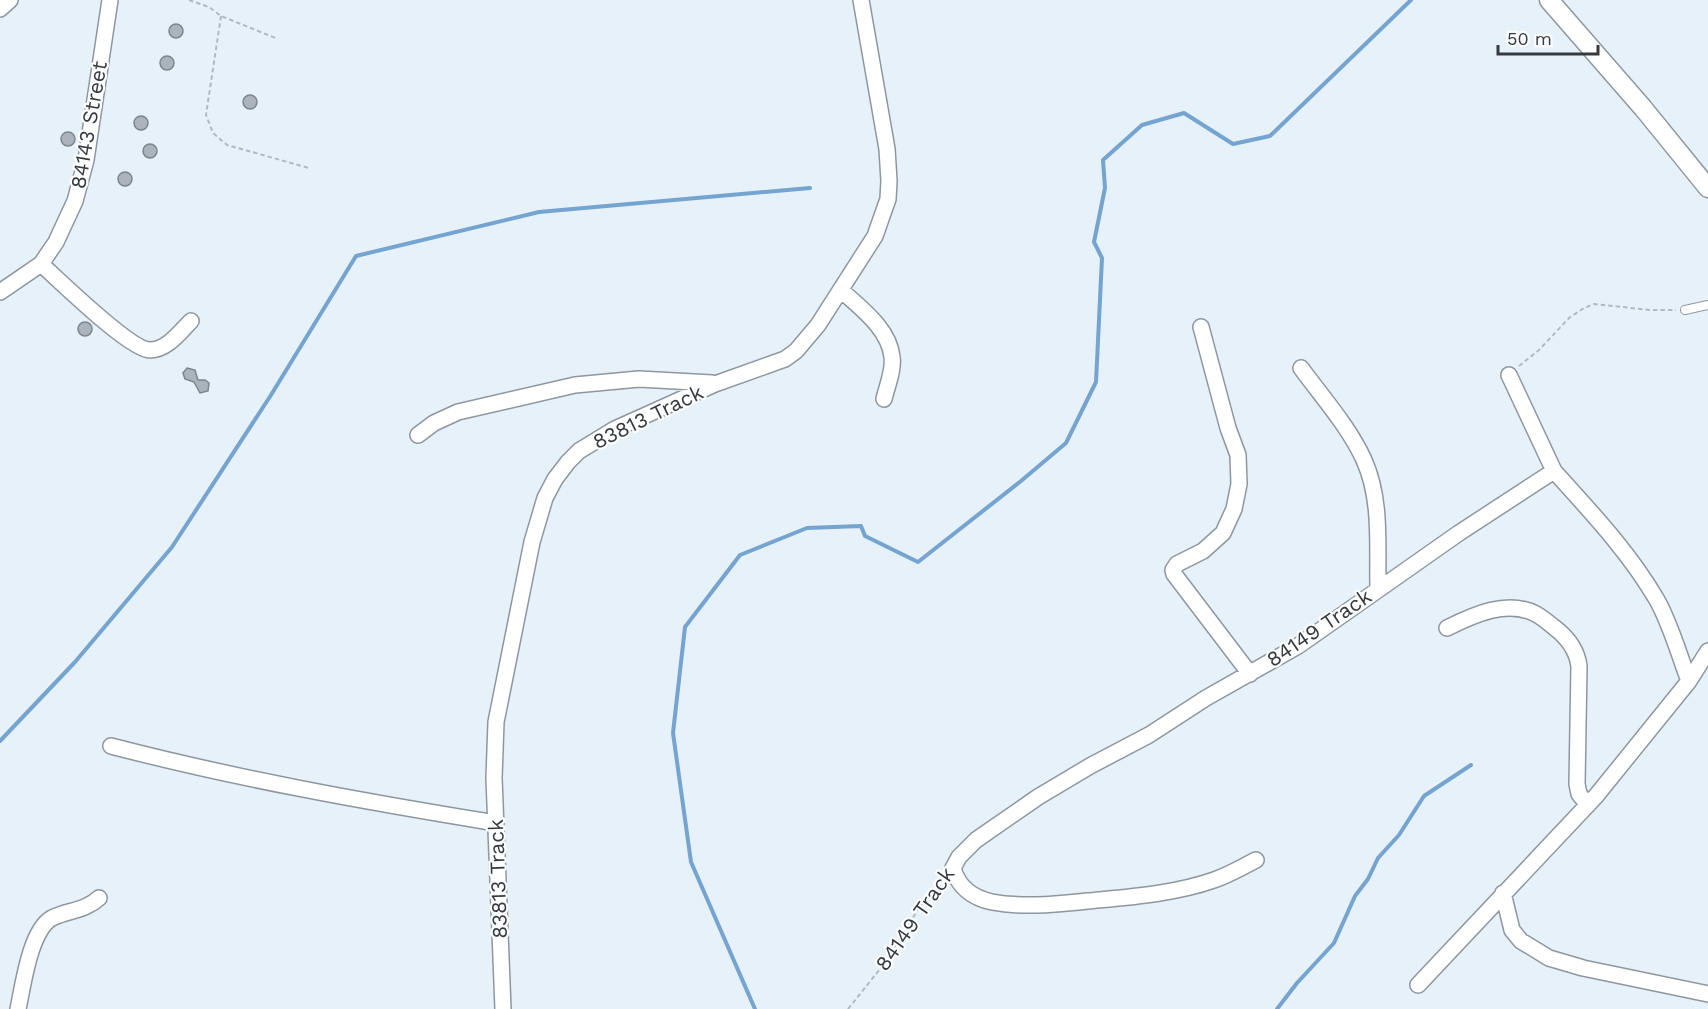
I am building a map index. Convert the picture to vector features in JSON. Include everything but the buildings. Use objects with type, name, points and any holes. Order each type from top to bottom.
[{"type":"street","points":[[0,9],[10,0]]},
{"type":"street","name":"84143 Street","points":[[0,292],[41,264],[56,242],[75,201],[86,160],[110,0]]},
{"type":"street","name":"83813 Track","points":[[503,1009],[494,751],[500,704],[532,542],[545,498],[555,478],[568,462],[593,442],[615,429],[715,384],[785,359],[796,351],[818,325],[841,290],[875,236],[888,199],[887,149],[861,0]]},
{"type":"street","points":[[1549,0],[1643,108],[1708,188]]},
{"type":"street","points":[[41,264],[103,318],[144,349],[152,350],[164,346],[190,321]]},
{"type":"street","points":[[841,290],[875,322],[890,345],[893,358],[884,399]]},
{"type":"street","points":[[1201,327],[1228,428],[1238,455],[1239,484],[1234,509],[1223,533],[1203,550],[1177,564],[1173,570],[1250,674]]},
{"type":"street","points":[[1302,368],[1352,437],[1365,462],[1378,523],[1378,588]]},
{"type":"street","points":[[1509,375],[1554,471],[1611,536],[1658,603],[1689,681]]},
{"type":"street","points":[[418,435],[434,423],[458,412],[575,386],[639,379],[715,384]]},
{"type":"street","name":"84149 Track","points":[[953,868],[959,857],[976,840],[1038,797],[1149,735],[1206,698],[1298,646],[1378,588],[1554,471]]},
{"type":"street","points":[[1447,628],[1473,616],[1505,608],[1536,614],[1569,642],[1577,655],[1580,666],[1577,784],[1580,794],[1588,805]]},
{"type":"street","points":[[1418,985],[1588,805],[1689,681],[1708,651]]},
{"type":"street","points":[[111,746],[162,759],[391,806],[496,823]]},
{"type":"street","points":[[953,868],[959,883],[971,893],[991,902],[1024,905],[1109,899],[1172,891],[1214,880],[1256,860]]},
{"type":"street","points":[[1503,893],[1512,930],[1526,944],[1549,958],[1583,968],[1708,994]]},
{"type":"street","points":[[18,1009],[33,948],[42,926],[54,917],[86,908],[99,898]]},
{"type":"lane","points":[[1685,310],[1708,305]]},
{"type":"path","points":[[189,0],[209,7],[221,16],[278,39]]},
{"type":"path","points":[[221,16],[206,115],[213,133],[227,145],[309,168]]},
{"type":"path","points":[[1509,375],[1539,350],[1569,318],[1594,304],[1650,310],[1685,310]]},
{"type":"path","name":"84149 Track","points":[[848,1009],[888,959],[920,906],[953,868]]},
{"type":"waterway","points":[[755,1009],[691,862],[673,733],[685,627],[740,555],[807,528],[861,526],[865,536],[918,562],[1066,443],[1096,382],[1102,258],[1094,242],[1105,188],[1103,160],[1142,125],[1184,113],[1233,144],[1270,136],[1411,0]]},
{"type":"waterway","points":[[0,741],[75,662],[172,547],[271,395],[356,256],[539,212],[810,188]]},
{"type":"waterway","points":[[1277,1009],[1297,983],[1334,943],[1355,896],[1368,879],[1378,858],[1399,835],[1424,796],[1471,765]]}]
